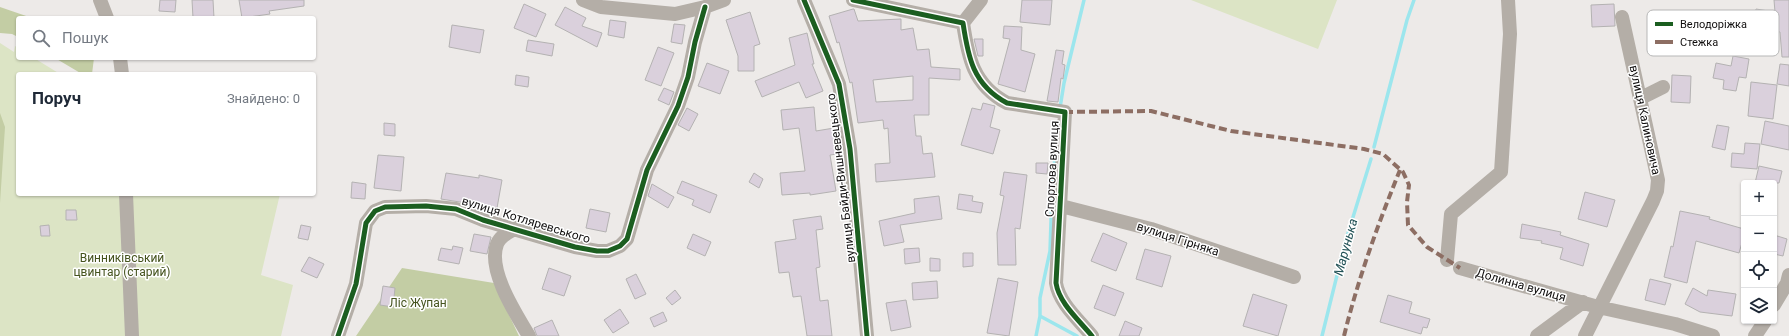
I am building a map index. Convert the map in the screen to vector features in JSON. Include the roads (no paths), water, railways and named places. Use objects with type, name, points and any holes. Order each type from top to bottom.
[{"type":"street","points":[[100,0],[106,16]]},
{"type":"street","points":[[583,0],[601,7],[675,14],[705,7],[724,0]]},
{"type":"street","name":"вулиця Байди-Вишневецького","points":[[804,0],[839,84],[850,149],[867,336]]},
{"type":"street","points":[[853,0],[963,23],[980,0]]},
{"type":"street","points":[[1447,260],[1451,214],[1501,172],[1510,34],[1508,0]]},
{"type":"street","name":"вулиця Котляревського","points":[[338,336],[356,284],[366,223],[375,211],[385,207],[442,207],[456,209],[483,220],[516,228],[575,247],[597,251],[608,251],[620,246],[627,239],[648,170],[678,106],[688,77],[695,42],[705,7]]},
{"type":"street","name":"вулиця Калиновича","points":[[1585,336],[1598,306],[1657,191],[1657,169],[1622,17]]},
{"type":"street","name":"Спортова вулиця","points":[[963,23],[967,53],[975,72],[982,82],[999,98],[1007,103],[1065,112],[1056,283],[1057,290],[1062,299],[1092,336]]},
{"type":"street","points":[[120,60],[122,72]]},
{"type":"street","points":[[1641,98],[1663,87]]},
{"type":"street","points":[[126,196],[132,336]]},
{"type":"street","name":"вулиця Гірняка","points":[[1061,206],[1151,229],[1294,277]]},
{"type":"street","points":[[516,228],[505,234],[497,243],[495,254],[498,275],[505,294],[529,336]]},
{"type":"street","name":"Долинна вулиця","points":[[1460,268],[1598,306],[1675,324],[1713,336]]},
{"type":"street","points":[[1777,301],[1788,281]]},
{"type":"street","name":"Долинна вулиця","points":[[1537,336],[1583,302]]},
{"type":"street","points":[[1755,336],[1763,324]]},
{"type":"waterway","points":[[1060,108],[1064,83],[1084,0]]},
{"type":"waterway","name":"Марунька","points":[[1374,147],[1407,20],[1414,0]]},
{"type":"waterway","points":[[1036,336],[1040,316],[1040,298],[1050,251],[1052,192],[1056,144]]},
{"type":"waterway","name":"Марунька","points":[[1322,336],[1345,243],[1371,159]]},
{"type":"waterway","points":[[1040,316],[1077,336]]},
{"type":"park label","name":"Винниківський цвинтар (старий)","points":[[122,265]]},
{"type":"park label","name":"Ліс Жупан","points":[[418,303]]}]
